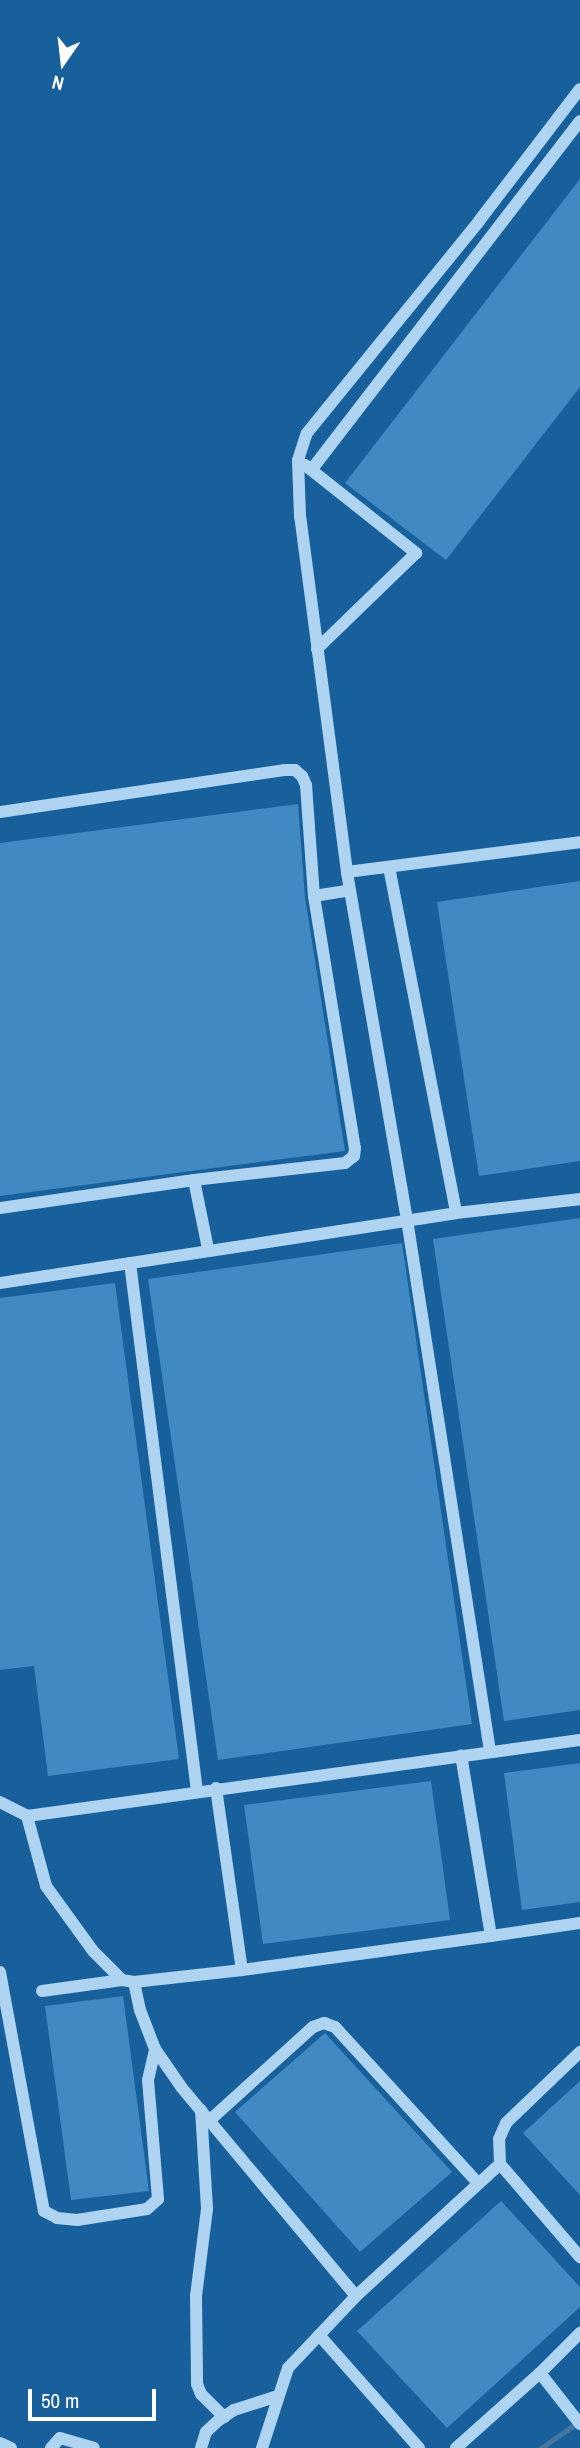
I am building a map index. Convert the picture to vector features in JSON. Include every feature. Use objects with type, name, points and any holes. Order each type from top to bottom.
[{"type":"street","points":[[490,1751],[407,1220],[347,872],[300,517],[298,460],[307,433],[580,89]]},
{"type":"street","points":[[312,469],[580,121]]},
{"type":"street","points":[[298,460],[416,553],[317,649]]},
{"type":"street","points":[[0,812],[295,770],[302,776],[306,785],[314,896],[354,1156],[345,1163],[194,1180],[0,1208]]},
{"type":"street","points":[[347,872],[580,842]]},
{"type":"street","points":[[389,867],[456,1213]]},
{"type":"street","points":[[314,896],[350,890]]},
{"type":"street","points":[[194,1180],[208,1249]]},
{"type":"street","points":[[0,1283],[407,1220],[580,1199]]},
{"type":"street","points":[[130,1263],[197,1791]]},
{"type":"street","points":[[0,1802],[27,1816],[580,1740]]},
{"type":"street","points":[[461,1755],[491,1936]]},
{"type":"street","points":[[216,1788],[242,1970]]},
{"type":"street","points":[[27,1816],[46,1886],[93,1951],[128,1981],[155,2049],[201,2109],[356,2296]]},
{"type":"street","points":[[42,1991],[242,1970],[580,1923]]},
{"type":"street","points":[[0,1972],[44,2211],[57,2218],[77,2220],[146,2209],[158,2199],[148,2080],[155,2049]]},
{"type":"street","points":[[210,2120],[313,2027],[324,2023],[335,2026],[478,2183]]},
{"type":"street","points":[[580,2052],[506,2123],[499,2139],[500,2164],[580,2257]]},
{"type":"street","points":[[201,2109],[207,2209],[197,2296],[197,2384],[201,2394],[224,2417]]},
{"type":"street","points":[[262,2448],[288,2368],[356,2296],[500,2164]]},
{"type":"street","points":[[456,2448],[540,2373],[580,2333]]},
{"type":"street","points":[[319,2335],[419,2448]]},
{"type":"street","points":[[540,2373],[577,2419]]},
{"type":"street","points":[[201,2448],[206,2432],[224,2417],[278,2396]]},
{"type":"street","points":[[51,2448],[60,2438],[94,2448]]},
{"type":"street","points":[[0,2443],[11,2448]]},
{"type":"building","points":[[580,179],[580,387],[446,560],[345,483]]},
{"type":"building","points":[[298,804],[305,897],[345,1151],[0,1196],[0,843]]},
{"type":"building","points":[[580,881],[580,1161],[479,1176],[437,902]]},
{"type":"building","points":[[580,1218],[580,1710],[504,1721],[433,1239]]},
{"type":"building","points":[[402,1243],[472,1724],[218,1760],[148,1279]]},
{"type":"building","points":[[115,1283],[179,1759],[48,1776],[34,1666],[0,1670],[0,1298]]},
{"type":"building","points":[[580,1763],[580,1902],[522,1910],[504,1773]]},
{"type":"building","points":[[431,1781],[450,1920],[263,1944],[244,1805]]},
{"type":"building","points":[[123,1996],[149,2191],[71,2200],[45,2006]]},
{"type":"building","points":[[325,2033],[452,2172],[360,2252],[235,2112]]},
{"type":"building","points":[[580,2081],[580,2195],[523,2133]]},
{"type":"building","points":[[501,2201],[580,2287],[580,2307],[447,2428],[357,2331]]},
{"type":"waterway","points":[[541,2448],[577,2423]]}]
